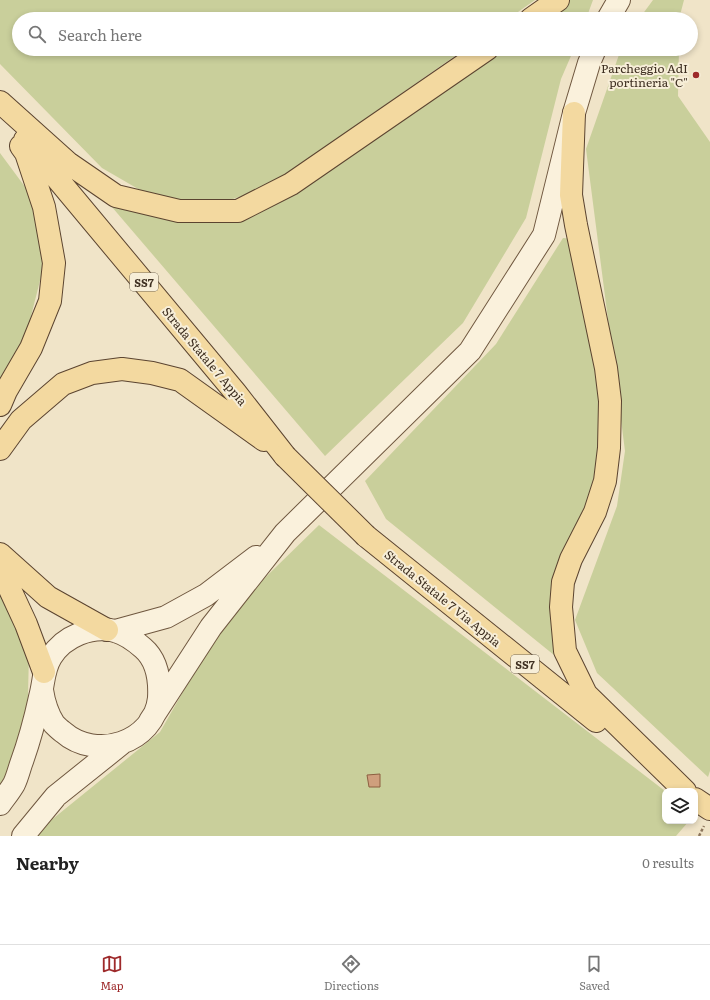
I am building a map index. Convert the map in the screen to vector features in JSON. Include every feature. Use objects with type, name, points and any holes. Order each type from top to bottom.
[{"type":"main road","points":[[541,12],[558,0]]},
{"type":"main road","points":[[0,102],[68,163],[116,196],[179,211],[238,211],[291,184],[477,56]]},
{"type":"main road","name":"Strada Statale 7 Appia","points":[[0,110],[235,392],[285,456]]},
{"type":"main road","points":[[574,113],[571,195],[606,368],[610,400],[610,432],[605,481],[595,512],[571,559],[563,582],[561,607],[565,651],[586,694],[684,788]]},
{"type":"main road","points":[[0,116],[26,153],[44,207],[54,263],[50,301],[31,348],[6,391],[0,405]]},
{"type":"main road","points":[[0,449],[21,420],[63,384],[92,373],[122,369],[152,373],[180,380],[285,456]]},
{"type":"main road","name":"Strada Statale 7 Via Appia","points":[[285,456],[366,536],[681,788]]},
{"type":"main road","points":[[0,554],[48,597],[111,631]]},
{"type":"main road","points":[[0,568],[26,624],[43,681]]},
{"type":"street","points":[[612,12],[619,0]]},
{"type":"street","points":[[111,631],[166,617],[206,595],[280,538],[470,351],[544,235],[574,113],[592,56]]},
{"type":"street","points":[[24,836],[56,796],[122,743],[138,734],[150,721],[211,627],[280,538]]},
{"type":"street","points":[[0,804],[15,783],[31,736],[43,681],[52,656],[64,643],[80,634],[97,630],[111,631],[132,638],[146,651],[156,667],[160,685],[158,704],[150,721]]},
{"type":"street","points":[[43,681],[46,709],[55,726],[69,738],[86,745],[104,747],[122,743]]},
{"type":"green space","points":[[0,0],[535,0],[518,12],[12,12],[12,56],[455,56],[266,188],[218,204],[152,197],[102,168],[0,64]]},
{"type":"green space","points":[[568,0],[593,0],[589,12],[550,12]]},
{"type":"green space","points":[[653,0],[684,0],[681,12],[644,12]]},
{"type":"green space","points":[[485,56],[571,56],[561,79],[526,218],[463,323],[325,456],[82,172],[174,216],[257,210]]},
{"type":"green space","points":[[619,56],[679,56],[678,96],[710,142],[710,771],[708,777],[597,673],[575,620],[617,506],[625,451],[586,149]]},
{"type":"green space","points":[[0,153],[34,199],[47,253],[27,332],[0,392]]},
{"type":"green space","points":[[563,238],[574,239],[609,434],[561,592],[570,668],[386,519],[365,481],[496,344]]},
{"type":"green space","points":[[319,525],[662,789],[662,824],[686,824],[676,836],[36,836],[44,826],[160,732],[227,615]]},
{"type":"green space","points":[[0,593],[29,654],[27,734],[0,800]]},
{"type":"building","points":[[380,774],[380,787],[369,787],[367,775]]},
{"type":"place","name":"Parcheggio AdI portineria \"C\"","points":[[696,75]]}]
